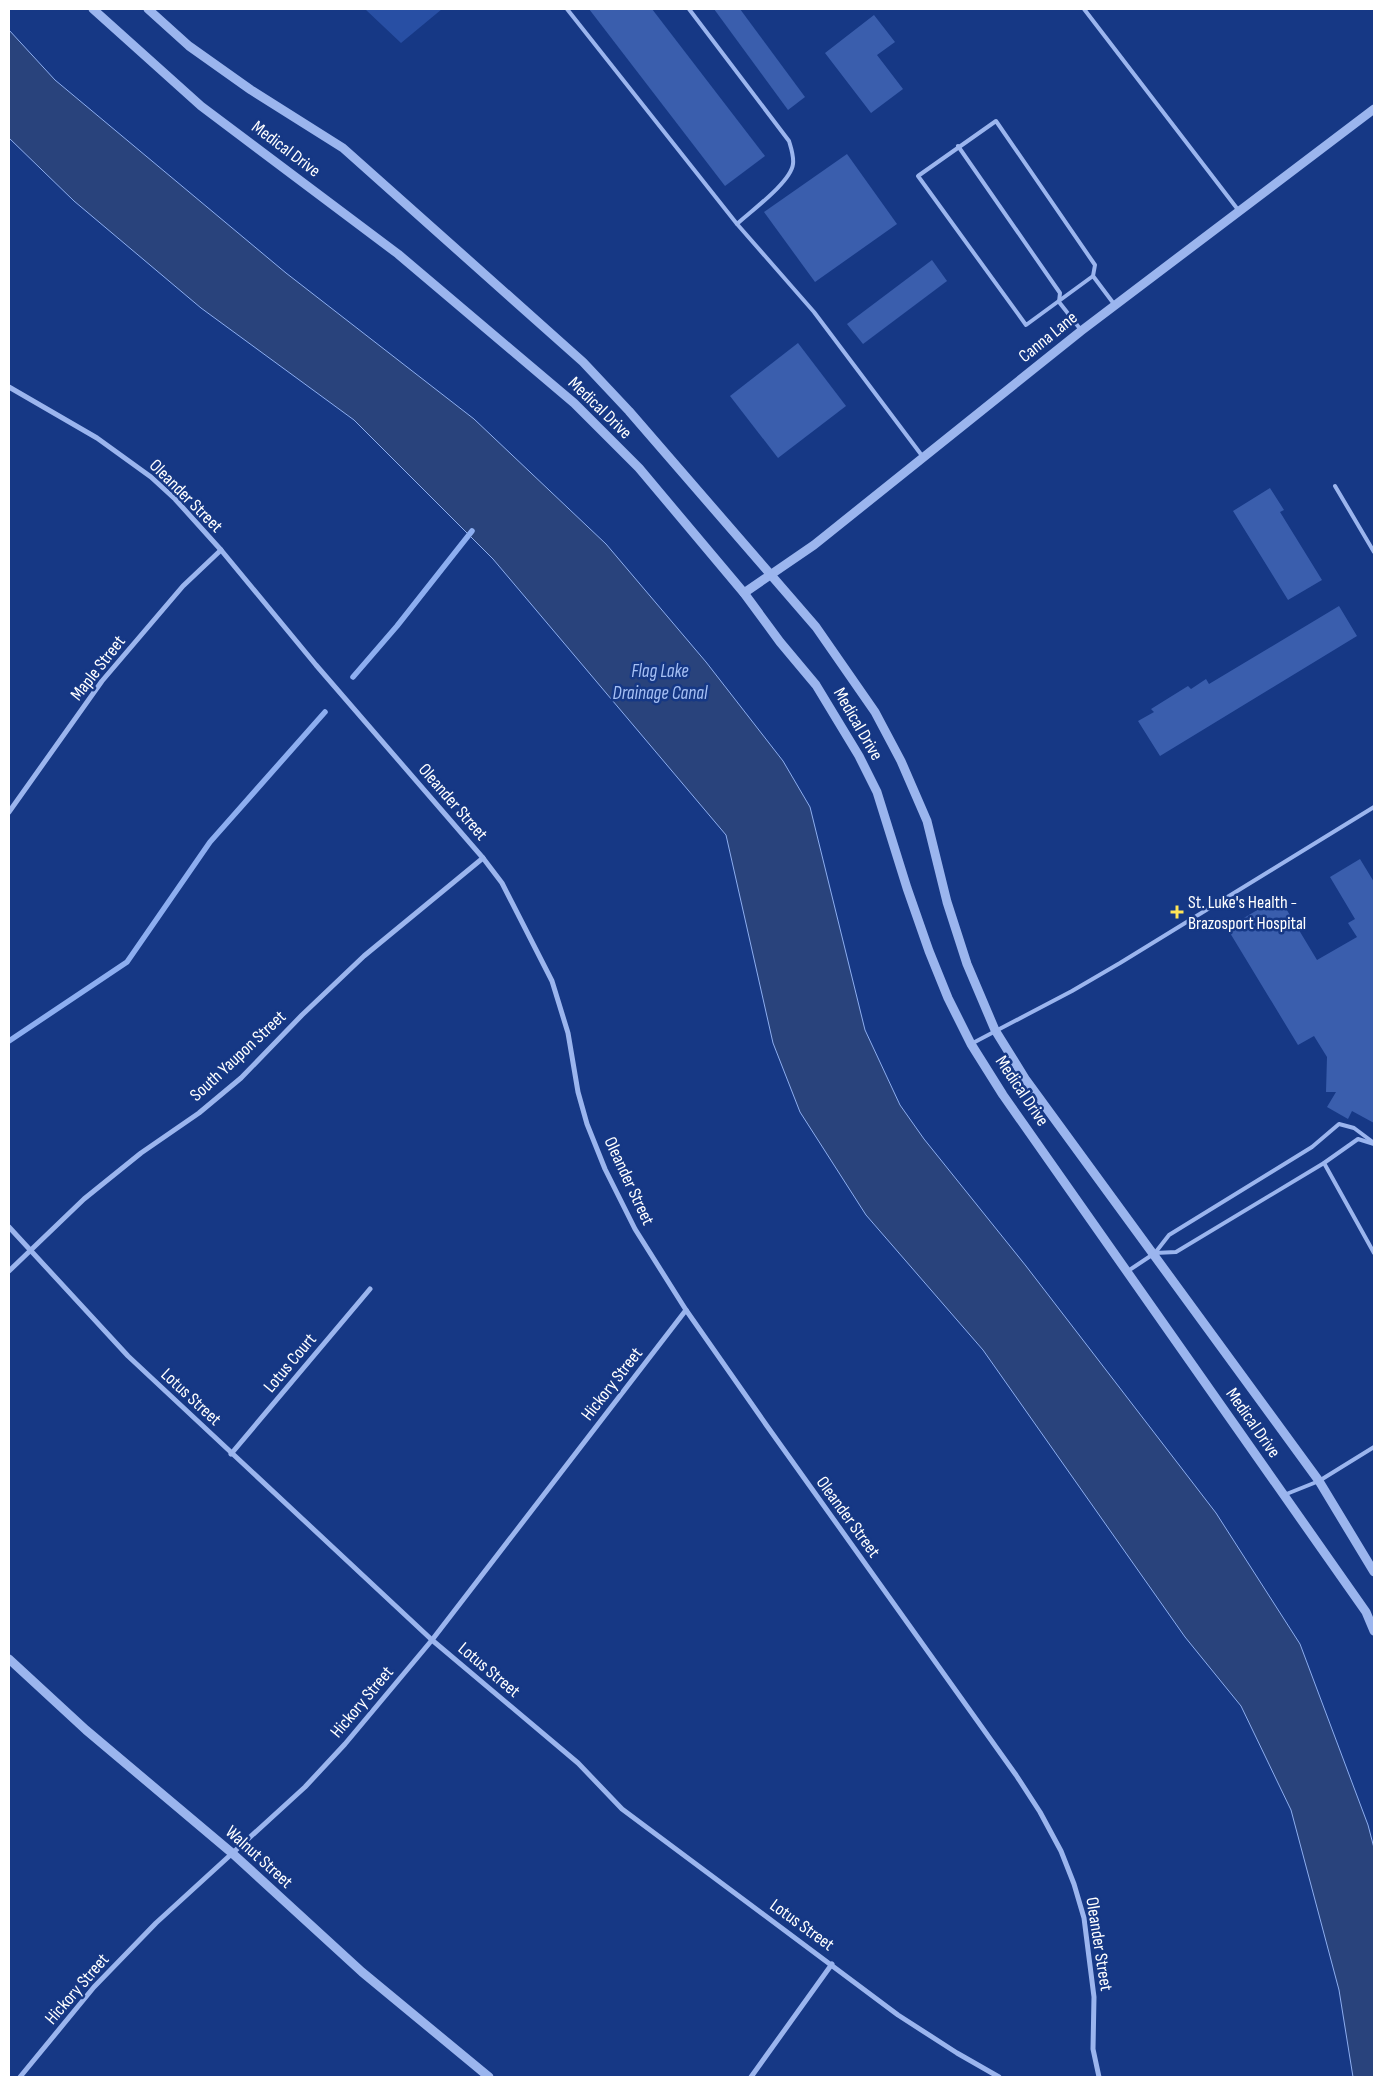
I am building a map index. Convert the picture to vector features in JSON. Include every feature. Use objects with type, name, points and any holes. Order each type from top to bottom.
[{"type":"street","name":"Medical Drive","points":[[93,9],[200,106],[398,254],[574,404],[639,468],[744,593],[780,642],[816,685],[877,792],[929,952],[948,998],[971,1044],[1003,1095],[1366,1612],[1374,1631]]},
{"type":"street","name":"Medical Drive","points":[[148,9],[189,46],[251,90],[343,148],[583,362],[630,411],[816,627],[844,664],[875,712],[901,760],[927,821],[953,919],[968,964],[995,1030],[1026,1080],[1319,1480],[1374,1572]]},
{"type":"street","name":"Canna Lane","points":[[744,593],[814,545],[1081,331],[1374,109]]},
{"type":"street","points":[[9,396],[11,389]]},
{"type":"street","name":"Oleander Street","points":[[11,389],[97,438],[124,456],[175,499],[221,550],[316,665],[484,858],[502,883],[552,981],[568,1034],[580,1100],[587,1124],[605,1169],[635,1229],[686,1310],[772,1434],[1016,1775],[1040,1812],[1061,1851],[1074,1884],[1084,1918],[1094,1997],[1093,2049],[1099,2077]]},
{"type":"street","name":"Maple Street","points":[[9,812],[102,681],[183,586],[221,550]]},
{"type":"street","name":"South Yaupon Street","points":[[9,1271],[84,1199],[141,1153],[199,1112],[240,1078],[364,956],[484,858]]},
{"type":"street","name":"Lotus Street","points":[[9,1227],[128,1356],[231,1454],[432,1640],[578,1763],[622,1809],[898,2015],[957,2053],[999,2077]]},
{"type":"street","name":"Lotus Court","points":[[231,1454],[370,1289]]},
{"type":"street","name":"Hickory Street","points":[[20,2077],[94,1987],[156,1923],[318,1773],[345,1744],[432,1640],[686,1310]]},
{"type":"street","name":"Walnut Street","points":[[9,1659],[86,1730],[232,1853],[362,1972],[489,2077]]},
{"type":"street","points":[[751,2077],[832,1964]]},
{"type":"lane","points":[[566,9],[737,224],[814,312],[924,458]]},
{"type":"lane","points":[[689,9],[789,141],[793,152],[793,164],[789,176],[737,224]]},
{"type":"lane","points":[[1084,9],[1239,211]]},
{"type":"lane","points":[[996,121],[1095,265],[1093,276],[1026,325],[918,176],[996,121]]},
{"type":"lane","points":[[958,146],[1060,293],[1059,302],[1081,331]]},
{"type":"lane","points":[[1093,276],[1115,305]]},
{"type":"lane","points":[[1335,486],[1374,552]]},
{"type":"lane","points":[[971,1044],[1072,991],[1374,807]]},
{"type":"lane","points":[[1127,1272],[1154,1253],[1169,1235],[1312,1147],[1339,1124],[1354,1128],[1374,1144]]},
{"type":"lane","points":[[1154,1253],[1176,1252],[1324,1164],[1358,1139],[1374,1144]]},
{"type":"lane","points":[[1324,1164],[1374,1253]]},
{"type":"lane","points":[[1284,1496],[1319,1480],[1374,1447]]},
{"type":"shaded area","points":[[365,9],[442,9],[401,43]]},
{"type":"water","name":"Flag Lake Drainage Canal","points":[[9,30],[55,80],[286,273],[474,419],[606,544],[706,662],[783,761],[810,807],[865,1030],[900,1105],[924,1139],[1026,1266],[1216,1513],[1300,1644],[1368,1825],[1374,1848],[1374,2077],[1353,2077],[1339,1990],[1291,1810],[1241,1706],[1185,1637],[983,1350],[866,1215],[800,1112],[773,1043],[726,835],[493,559],[354,420],[201,308],[74,201],[9,138]]},
{"type":"building","points":[[589,9],[652,9],[765,156],[725,186]]},
{"type":"building","points":[[714,9],[740,9],[805,97],[788,110]]},
{"type":"building","points":[[874,15],[895,42],[877,55],[903,89],[871,113],[825,53]]},
{"type":"building","points":[[847,154],[897,224],[815,282],[764,212]]},
{"type":"building","points":[[932,260],[947,281],[863,344],[847,324]]},
{"type":"building","points":[[798,343],[846,406],[778,458],[730,396]]},
{"type":"building","points":[[1270,488],[1284,510],[1280,512],[1322,580],[1288,600],[1233,511]]},
{"type":"building","points":[[1339,606],[1357,636],[1160,756],[1138,721],[1154,712],[1151,709],[1188,686],[1191,689],[1206,679],[1209,684]]},
{"type":"building","points":[[1360,859],[1374,882],[1374,1123],[1352,1111],[1348,1119],[1327,1107],[1336,1092],[1326,1092],[1327,1057],[1314,1036],[1298,1045],[1227,928],[1279,897],[1317,960],[1357,937],[1348,923],[1355,919],[1330,877]]},
{"type":"waterway","points":[[353,677],[397,626],[472,531]]},
{"type":"waterway","points":[[9,1041],[127,962],[210,842],[325,712]]},
{"type":"place","name":"St. Luke's Health - Brazosport Hospital","points":[[1177,912]]}]
